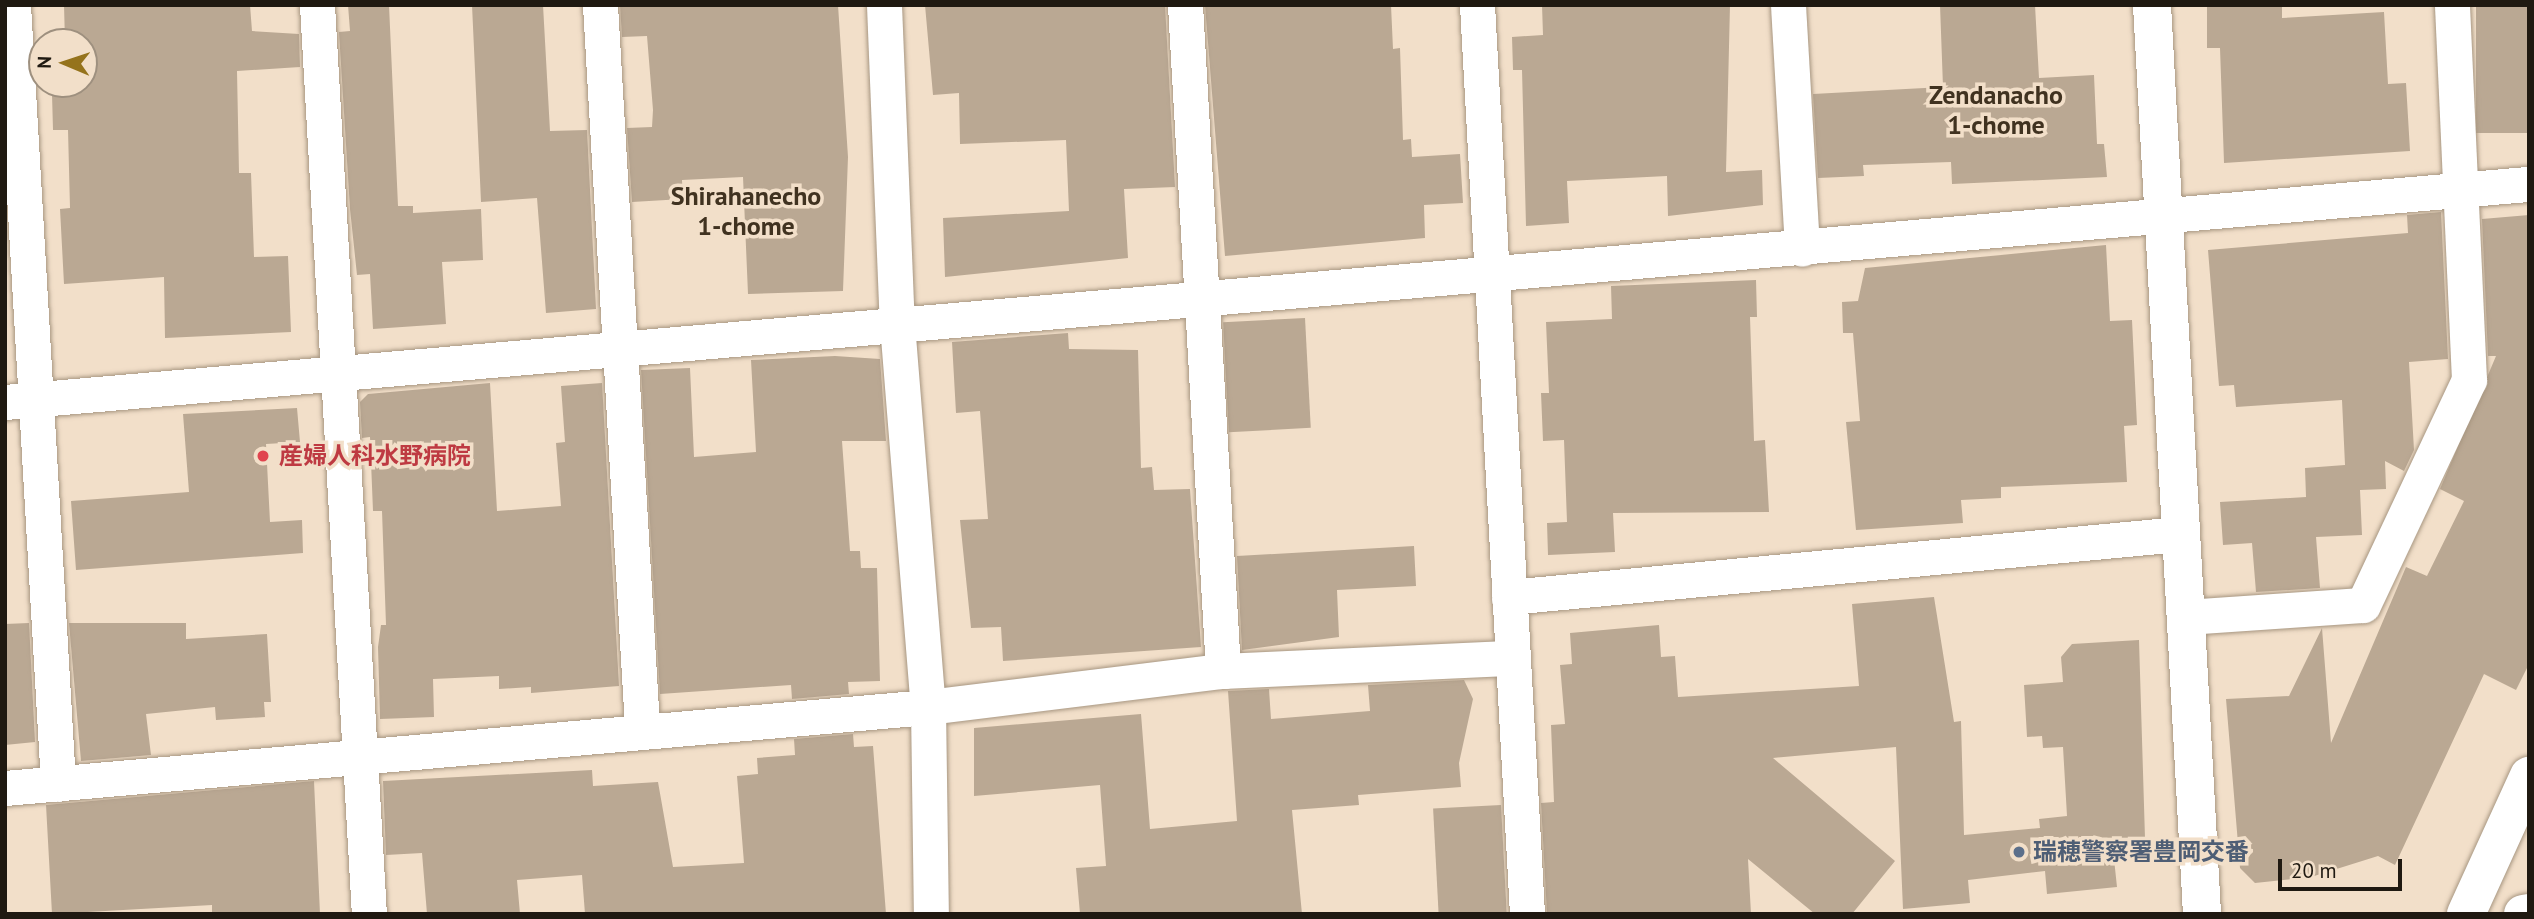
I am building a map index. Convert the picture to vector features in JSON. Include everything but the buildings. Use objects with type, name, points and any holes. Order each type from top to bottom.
[{"type":"street","points":[[13,5],[20,400],[58,784]]},
{"type":"street","points":[[317,5],[369,914]]},
{"type":"street","points":[[600,5],[642,727]]},
{"type":"street","points":[[884,5],[897,324],[928,707],[932,914]]},
{"type":"street","points":[[1185,5],[1204,298],[1223,671]]},
{"type":"street","points":[[1476,5],[1527,914]]},
{"type":"street","points":[[1788,5],[1802,249]]},
{"type":"street","points":[[2152,5],[2202,914]]},
{"type":"street","points":[[2185,617],[2363,605],[2469,380],[2452,5]]},
{"type":"street","points":[[20,400],[339,377],[897,324],[1492,276],[2529,184]]},
{"type":"street","points":[[1509,597],[2179,534]]},
{"type":"street","points":[[5,788],[360,759],[642,727],[928,707],[1223,671],[1512,658]]},
{"type":"street","points":[[2466,914],[2529,776]]},
{"type":"street","points":[[2523,914],[2529,900]]},
{"type":"street","points":[[2523,914],[2529,913]]},
{"type":"place","name":"産婦人科水野病院","points":[[263,456]]},
{"type":"place","name":"瑞穂警察署豊岡交番","points":[[2019,852]]},
{"type":"district","name":"Zendanacho 1-chome","points":[[1996,110]]},
{"type":"district","name":"Shirahanecho 1-chome","points":[[746,211]]}]
